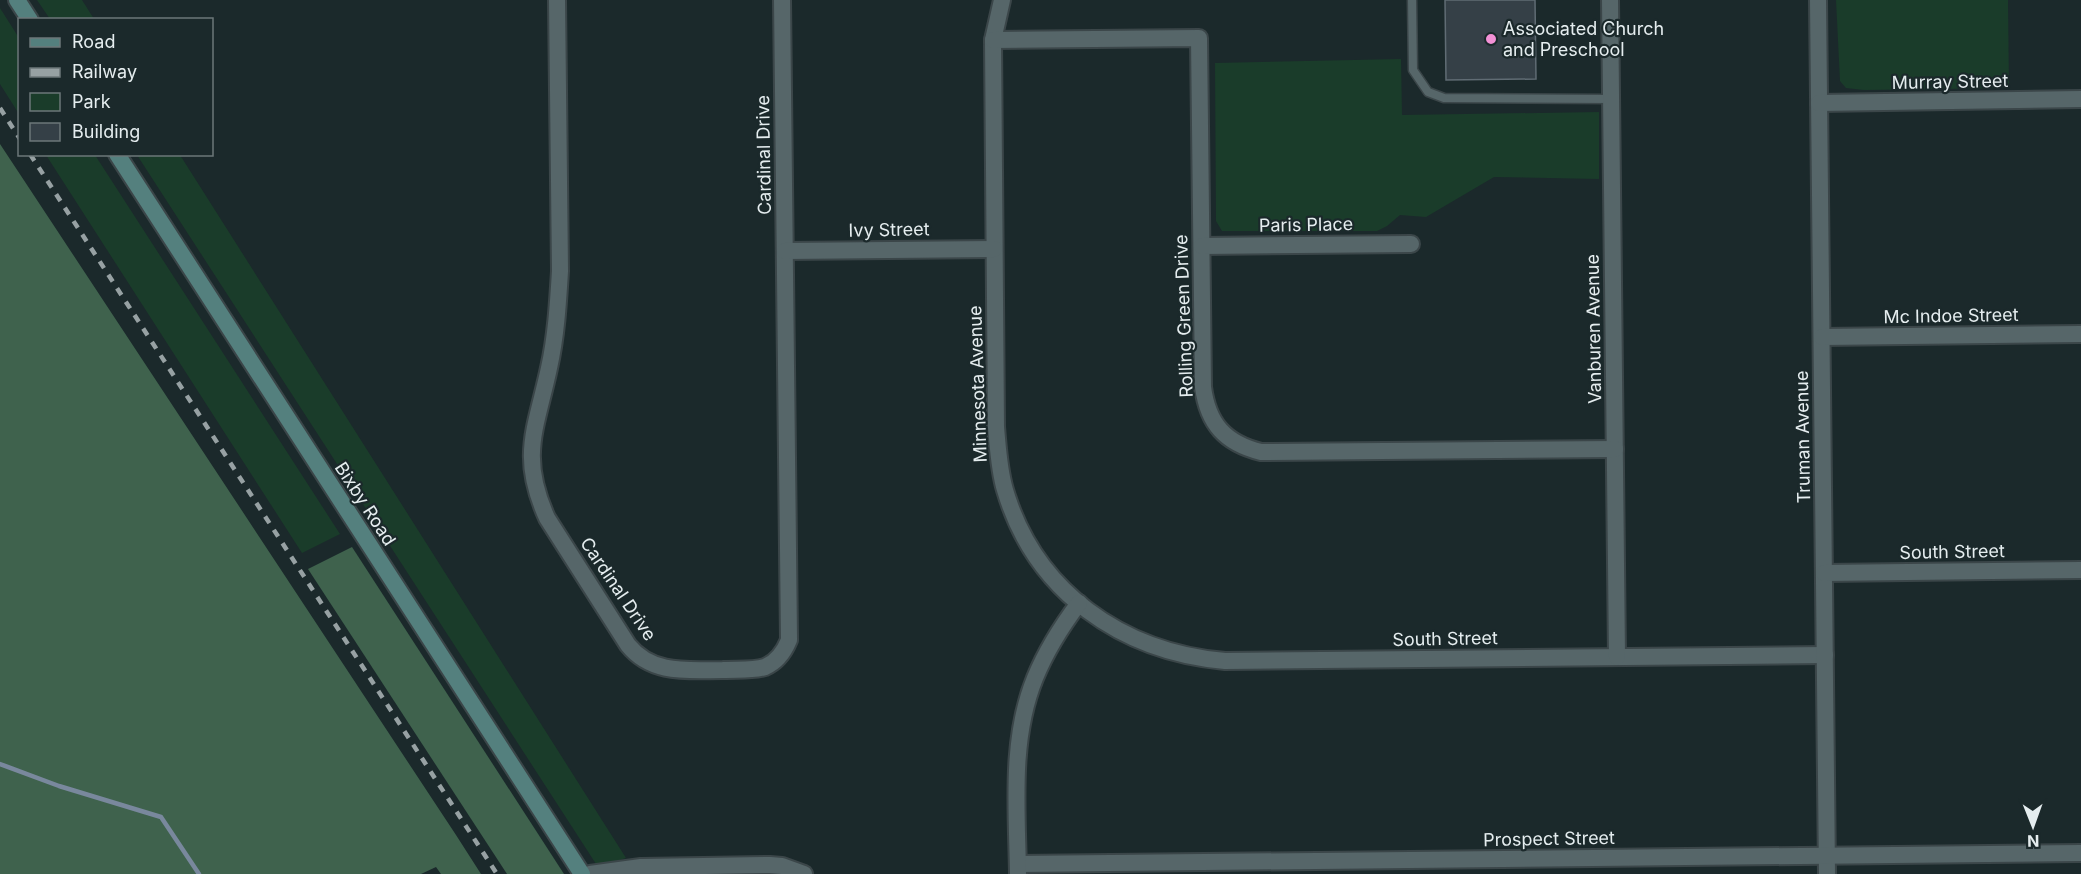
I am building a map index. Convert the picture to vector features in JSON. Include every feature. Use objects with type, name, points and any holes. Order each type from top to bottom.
[{"type":"main road","points":[[17,0],[29,18]]},
{"type":"main road","name":"Bixby Road","points":[[118,156],[582,874]]},
{"type":"street","name":"Cardinal Drive","points":[[557,0],[560,281],[550,366],[533,435],[531,456],[533,477],[538,498],[547,518],[628,645],[645,661],[660,668],[676,670],[765,667],[777,660],[789,640],[782,0]]},
{"type":"street","name":"Minnesota Avenue","points":[[1002,0],[993,40],[996,427],[999,459],[1005,490],[1017,521],[1032,549],[1051,575],[1078,603]]},
{"type":"street","name":"Vanburen Avenue","points":[[1610,0],[1617,657]]},
{"type":"street","name":"Truman Avenue","points":[[1818,0],[1827,874]]},
{"type":"street","name":"Rolling Green Drive","points":[[993,40],[1199,38],[1205,401],[1210,416],[1231,440],[1245,448],[1261,452],[1615,449]]},
{"type":"street","name":"Murray Street","points":[[1819,103],[2081,99]]},
{"type":"street","name":"Paris Place","points":[[1202,246],[1411,244]]},
{"type":"street","name":"Ivy Street","points":[[785,251],[994,249]]},
{"type":"street","name":"Mc Indoe Street","points":[[1822,337],[2081,334]]},
{"type":"street","name":"South Street","points":[[1824,573],[2081,570]]},
{"type":"street","name":"South Street","points":[[1078,603],[1111,627],[1139,642],[1169,652],[1201,659],[1225,661],[1825,655]]},
{"type":"street","points":[[1018,869],[1017,775],[1019,740],[1026,705],[1034,679],[1049,647],[1078,603]]},
{"type":"street","name":"Prospect Street","points":[[1018,869],[1238,868],[2081,853]]},
{"type":"street","points":[[590,874],[641,867],[770,865],[782,866],[804,874]]},
{"type":"lane","points":[[1412,0],[1413,70],[1428,92],[1444,98],[1611,99]]},
{"type":"green space","points":[[37,0],[82,0],[93,18],[49,18]]},
{"type":"green space","points":[[1836,0],[2008,0],[2009,88],[1864,90],[1846,88],[1840,81]]},
{"type":"green space","points":[[0,8],[18,36],[18,112],[0,84]]},
{"type":"green space","points":[[1401,59],[1402,115],[1599,112],[1599,179],[1494,177],[1426,217],[1400,215],[1377,231],[1222,231],[1216,221],[1215,63]]},
{"type":"green space","points":[[0,144],[481,874],[441,874],[436,867],[421,874],[0,874]]},
{"type":"green space","points":[[47,156],[96,156],[340,534],[302,553]]},
{"type":"green space","points":[[138,156],[181,156],[626,858],[598,867]]},
{"type":"green space","points":[[352,547],[564,874],[507,874],[308,569]]},
{"type":"building","name":"Associated Church and Preschool","points":[[1445,0],[1535,0],[1536,79],[1446,80]]},
{"type":"waterway","points":[[0,764],[59,786],[161,817],[199,874]]},
{"type":"railway","points":[[0,108],[18,136]]},
{"type":"railway","points":[[31,156],[497,874]]},
{"type":"place","name":"Associated Church and Preschool","points":[[1491,39]]}]
